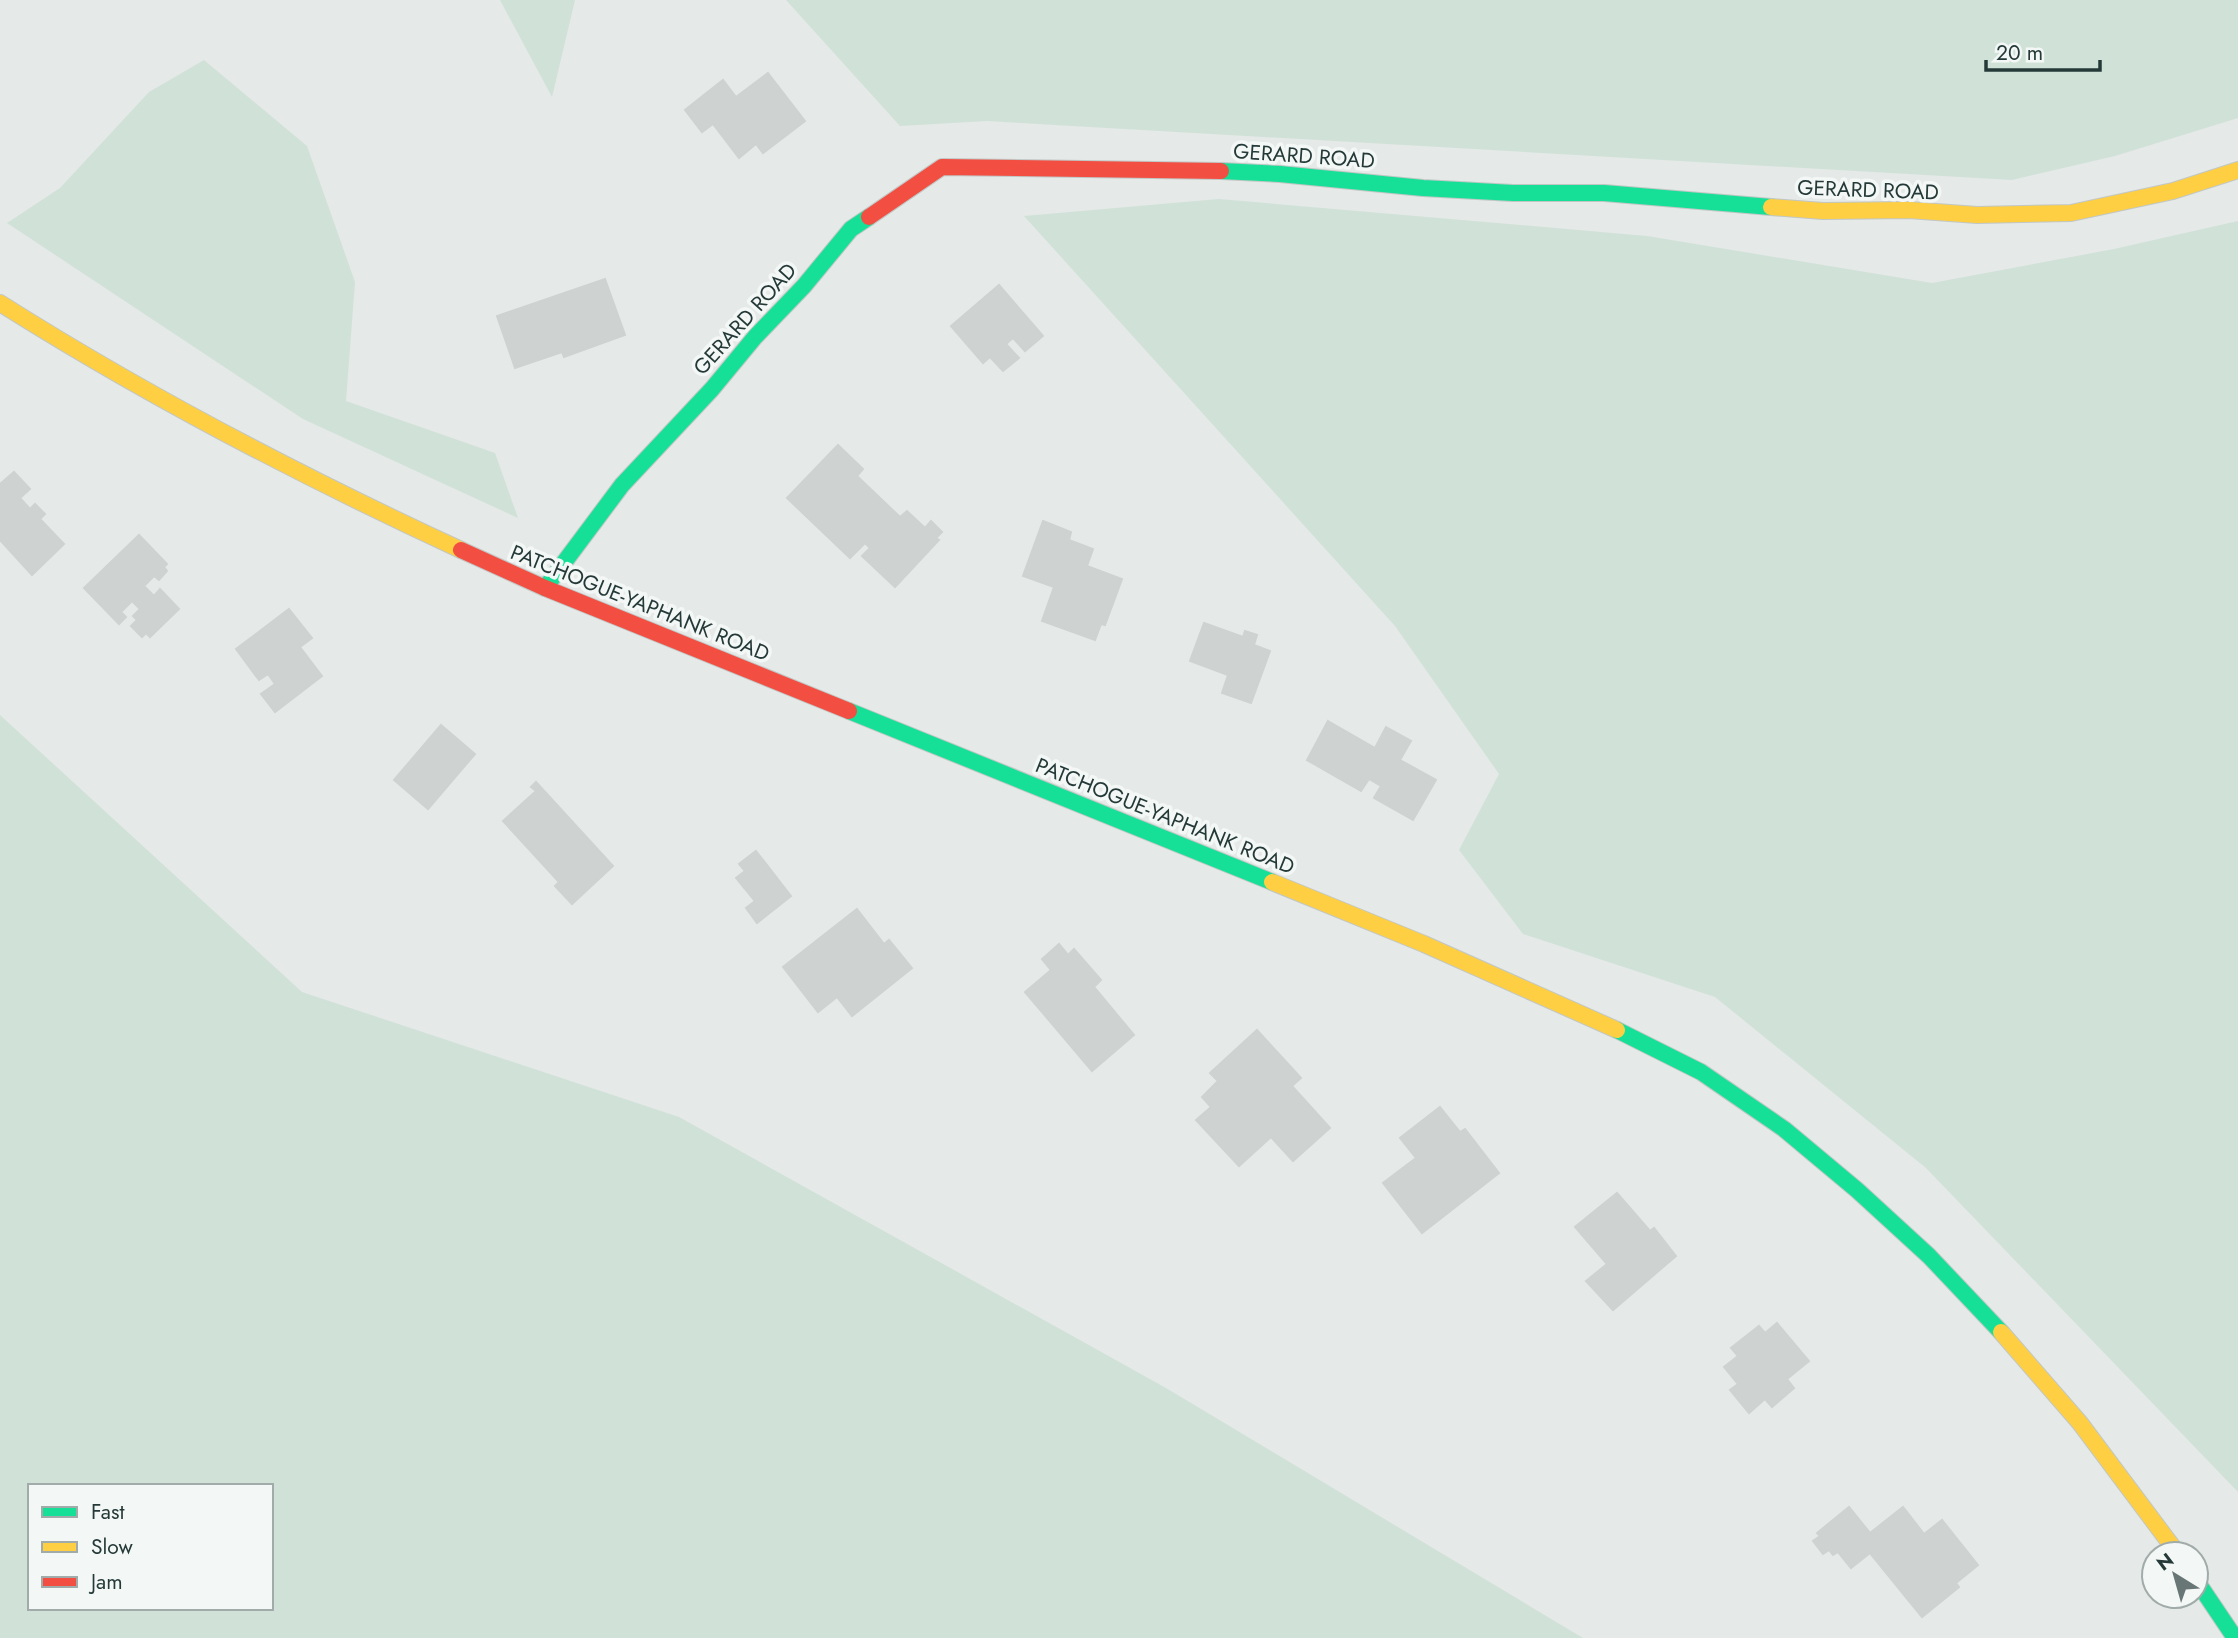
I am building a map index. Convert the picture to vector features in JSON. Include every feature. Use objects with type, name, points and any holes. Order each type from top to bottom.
[{"type":"main road","name":"GERARD ROAD","points":[[545,588],[622,485],[712,389],[851,229],[942,167],[1198,170],[1280,174],[1423,188],[1604,193],[1823,211],[1909,210],[1977,215],[2071,213],[2173,191],[2238,170]]},
{"type":"main road","name":"PATCHOGUE-YAPHANK ROAD","points":[[0,303],[108,368],[337,491],[443,543],[545,588],[1424,944],[1605,1024],[1700,1072],[1784,1129],[1857,1190],[1929,1256],[2008,1340],[2080,1423],[2168,1540]]},
{"type":"main road","points":[[2210,1601],[2235,1638]]},
{"type":"shaded area","points":[[500,0],[575,0],[552,97]]},
{"type":"shaded area","points":[[786,0],[2238,0],[2238,118],[2115,156],[2012,180],[987,121],[900,126]]},
{"type":"shaded area","points":[[204,60],[307,146],[355,282],[346,401],[495,453],[518,518],[303,419],[7,223],[60,188],[149,92]]},
{"type":"shaded area","points":[[1219,199],[1647,236],[1932,283],[2114,249],[2238,221],[2238,1492],[1926,1168],[1715,997],[1523,934],[1459,850],[1499,774],[1395,626],[1024,216]]},
{"type":"shaded area","points":[[0,715],[302,992],[679,1117],[1166,1388],[1583,1638],[0,1638]]},
{"type":"building","points":[[768,73],[805,121],[763,153],[756,144],[739,158],[713,124],[702,132],[685,110],[723,80],[736,97]]},
{"type":"building","points":[[605,279],[625,335],[564,357],[562,352],[515,368],[497,316]]},
{"type":"building","points":[[999,285],[1043,336],[1025,351],[1013,338],[1006,344],[1019,358],[1003,371],[990,357],[983,363],[951,326]]},
{"type":"building","points":[[838,445],[863,469],[857,476],[900,517],[907,511],[925,528],[931,521],[942,532],[936,538],[939,540],[895,587],[862,556],[870,548],[865,543],[850,558],[787,498]]},
{"type":"building","points":[[14,472],[30,489],[20,498],[30,509],[35,504],[45,514],[40,519],[64,544],[32,575],[0,540],[0,484]]},
{"type":"building","points":[[1043,521],[1071,532],[1069,540],[1093,549],[1087,566],[1122,579],[1105,625],[1101,624],[1095,640],[1042,621],[1054,587],[1023,576]]},
{"type":"building","points":[[139,535],[167,564],[164,567],[167,571],[159,580],[154,576],[144,586],[154,596],[160,589],[179,609],[150,637],[146,633],[142,637],[131,626],[137,620],[133,616],[140,609],[132,601],[121,612],[126,617],[119,624],[84,588]]},
{"type":"building","points":[[289,609],[312,638],[300,647],[322,676],[275,712],[261,694],[275,684],[268,674],[259,680],[236,649]]},
{"type":"building","points":[[1204,623],[1243,637],[1245,631],[1257,635],[1254,645],[1270,651],[1251,703],[1222,693],[1228,675],[1190,661]]},
{"type":"building","points":[[1328,721],[1375,748],[1386,727],[1411,741],[1400,760],[1436,780],[1413,820],[1374,798],[1381,786],[1369,779],[1361,791],[1307,760]]},
{"type":"building","points":[[441,725],[475,754],[428,809],[394,780]]},
{"type":"building","points":[[536,782],[613,866],[572,904],[555,886],[559,882],[503,821],[536,791],[531,787]]},
{"type":"building","points":[[756,851],[791,896],[757,923],[746,908],[755,901],[736,878],[745,871],[739,864]]},
{"type":"building","points":[[857,909],[884,944],[889,940],[912,968],[852,1016],[837,997],[818,1012],[783,967]]},
{"type":"building","points":[[1059,944],[1068,955],[1074,949],[1101,980],[1094,987],[1134,1035],[1092,1071],[1025,992],[1051,970],[1042,959]]},
{"type":"building","points":[[1257,1030],[1301,1078],[1292,1086],[1330,1128],[1293,1161],[1271,1137],[1239,1166],[1196,1120],[1211,1107],[1202,1097],[1218,1081],[1210,1073]]},
{"type":"building","points":[[1440,1107],[1460,1132],[1465,1129],[1499,1173],[1422,1233],[1383,1183],[1416,1158],[1400,1138]]},
{"type":"building","points":[[1617,1193],[1650,1231],[1654,1228],[1676,1256],[1613,1310],[1586,1281],[1607,1264],[1575,1227]]},
{"type":"building","points":[[1777,1323],[1809,1361],[1787,1379],[1794,1388],[1772,1407],[1765,1399],[1749,1413],[1730,1390],[1738,1384],[1724,1367],[1738,1356],[1731,1348],[1759,1326],[1765,1333]]},
{"type":"building","points":[[1849,1507],[1870,1533],[1903,1507],[1924,1534],[1942,1520],[1978,1565],[1956,1583],[1959,1587],[1922,1617],[1870,1553],[1851,1568],[1838,1552],[1833,1555],[1829,1550],[1823,1554],[1813,1541],[1820,1536],[1817,1533]]},
{"type":"traffic: fast","points":[[1221,171],[1423,188],[1513,193],[1604,193],[1771,207]]},
{"type":"traffic: fast","points":[[545,588],[622,485],[712,389],[851,229],[869,217]]},
{"type":"traffic: fast","points":[[849,711],[1272,882]]},
{"type":"traffic: fast","points":[[1617,1030],[1701,1072],[1784,1129],[1857,1190],[1929,1256],[2001,1332]]},
{"type":"traffic: fast","points":[[2210,1601],[2235,1638]]},
{"type":"traffic: slow","points":[[1771,207],[1823,211],[1909,210],[1977,215],[2071,213],[2173,191],[2238,170]]},
{"type":"traffic: slow","points":[[0,303],[112,371],[226,434],[461,550]]},
{"type":"traffic: slow","points":[[1272,882],[1424,944],[1617,1030]]},
{"type":"traffic: slow","points":[[2001,1332],[2080,1423],[2168,1540]]},
{"type":"traffic: jam","points":[[869,217],[942,167],[1221,171]]},
{"type":"traffic: jam","points":[[461,550],[545,588],[849,711]]}]
